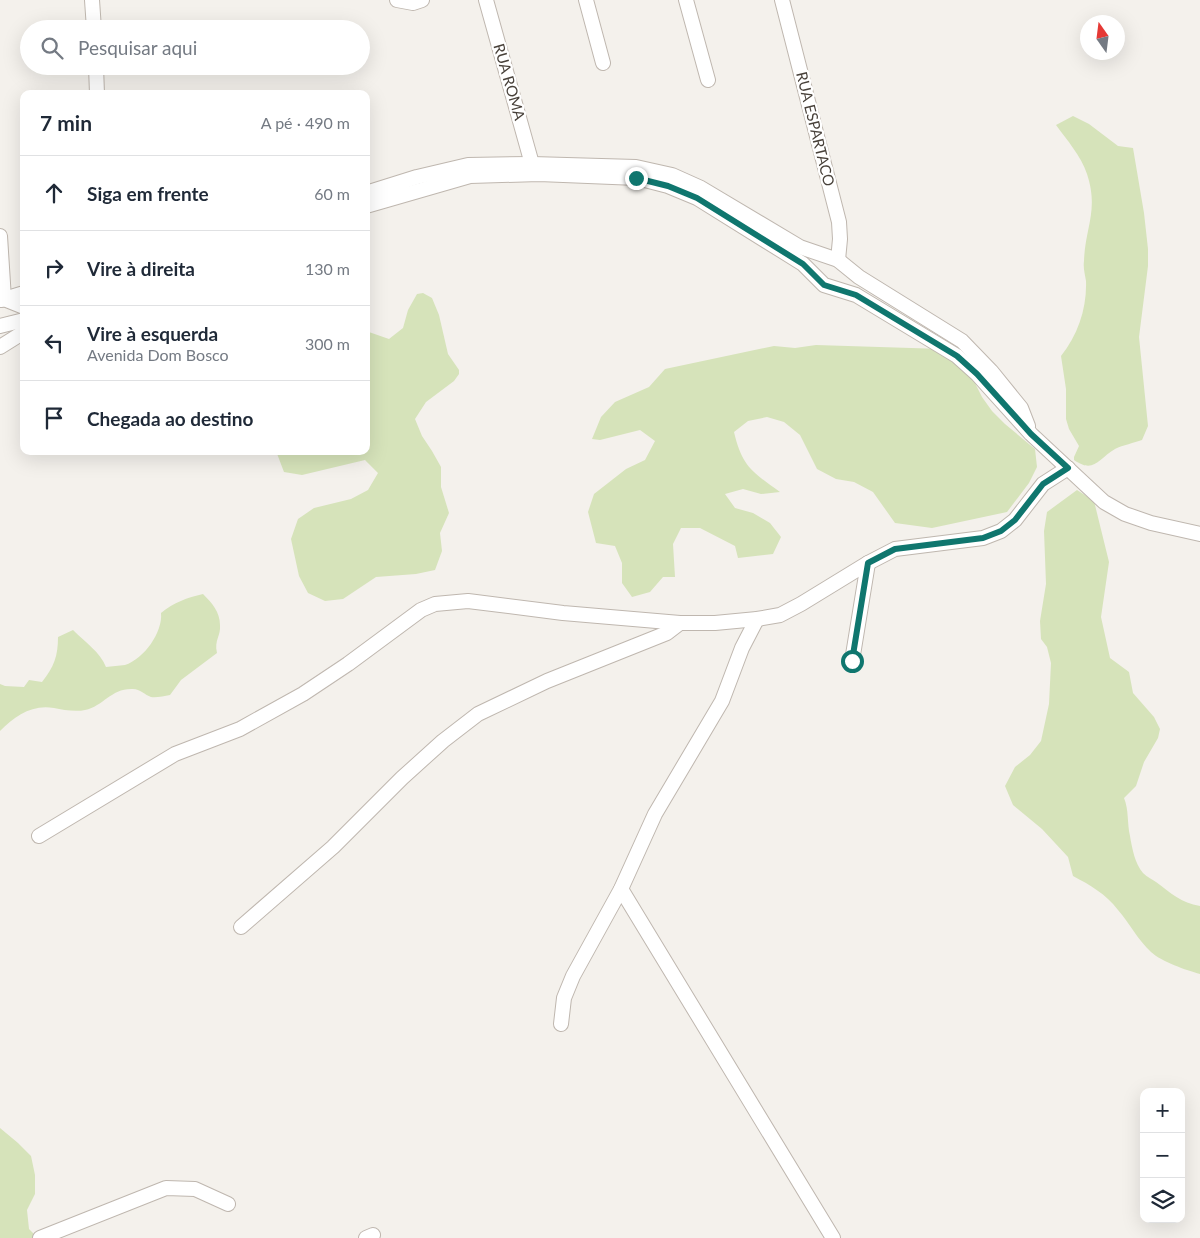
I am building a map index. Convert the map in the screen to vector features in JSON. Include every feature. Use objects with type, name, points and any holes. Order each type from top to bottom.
[{"type":"street","points":[[92,0],[93,20]]},
{"type":"street","points":[[397,0],[417,1]]},
{"type":"street","name":"RUA ROMA","points":[[486,0],[532,164]]},
{"type":"street","points":[[586,0],[603,63]]},
{"type":"street","points":[[686,0],[708,80]]},
{"type":"street","name":"RUA ESPARTACO","points":[[782,0],[839,222],[838,260],[843,269],[844,276],[841,282],[835,285],[824,285]]},
{"type":"street","points":[[96,75],[97,90]]},
{"type":"street","points":[[370,192],[417,177],[468,165],[532,164],[636,168],[672,175],[701,188],[800,247],[838,260],[859,277],[962,341],[1021,408],[1031,434]]},
{"type":"street","points":[[370,205],[470,176],[539,174],[636,178],[668,186],[697,198],[803,264],[824,285],[856,295],[957,356],[977,374],[1031,434],[1104,502],[1125,514],[1151,523],[1200,534]]},
{"type":"street","points":[[0,236],[2,300]]},
{"type":"street","points":[[2,300],[20,294]]},
{"type":"street","points":[[2,300],[20,306]]},
{"type":"street","points":[[0,326],[20,321]]},
{"type":"street","points":[[0,347],[20,334]]},
{"type":"street","points":[[39,836],[175,754],[240,729],[303,694],[348,664],[421,610],[435,604],[449,601],[468,601],[563,613],[680,623],[715,623],[780,615],[895,549],[983,538],[1001,531],[1015,520],[1043,484],[1068,468]]},
{"type":"street","points":[[852,661],[868,563]]},
{"type":"street","points":[[561,1024],[564,998],[573,976],[621,888],[655,814],[722,701],[742,648],[757,619]]},
{"type":"street","points":[[241,927],[333,847],[402,778],[443,741],[478,714],[547,681],[667,633],[680,623]]},
{"type":"street","points":[[621,888],[833,1238]]},
{"type":"street","points":[[40,1238],[166,1188],[195,1189],[228,1204]]},
{"type":"green space","points":[[1073,116],[1089,124],[1118,146],[1133,148],[1148,249],[1148,266],[1139,337],[1148,426],[1142,440],[1121,446],[1096,463],[1086,466],[1074,460],[1079,446],[1069,429],[1066,419],[1066,389],[1061,356],[1077,330],[1083,311],[1086,291],[1085,249],[1092,209],[1090,187],[1084,167],[1056,125]]},
{"type":"green space","points":[[423,293],[432,298],[439,315],[448,354],[459,370],[459,374],[454,381],[426,402],[415,419],[422,436],[441,467],[441,487],[449,513],[440,533],[442,551],[435,570],[416,574],[376,577],[343,599],[325,601],[308,593],[299,576],[291,539],[298,519],[314,508],[351,499],[368,490],[378,473],[365,460],[302,475],[284,472],[278,455],[370,455],[370,332],[389,339],[403,328],[408,310],[417,294]]},
{"type":"green space","points":[[816,345],[943,349],[973,379],[992,411],[1035,449],[1037,467],[1029,483],[1007,512],[932,528],[895,523],[873,492],[854,482],[836,479],[817,469],[800,435],[784,422],[767,417],[748,421],[734,432],[741,453],[755,473],[780,492],[761,494],[743,489],[725,494],[735,508],[753,513],[770,523],[781,537],[773,554],[738,558],[735,546],[700,528],[681,528],[673,544],[675,577],[663,577],[650,592],[632,597],[622,583],[622,563],[615,546],[596,543],[588,512],[594,494],[626,469],[645,460],[655,441],[640,430],[600,440],[592,439],[601,417],[615,402],[649,387],[665,369],[774,346],[795,348]]},
{"type":"green space","points":[[1077,490],[1094,501],[1109,562],[1101,617],[1110,658],[1129,672],[1133,693],[1154,717],[1160,729],[1158,738],[1144,762],[1136,786],[1124,798],[1133,851],[1140,869],[1145,874],[1182,900],[1200,906],[1200,974],[1181,968],[1151,952],[1108,899],[1092,886],[1073,876],[1068,857],[1042,829],[1013,805],[1005,786],[1015,767],[1030,755],[1041,741],[1049,704],[1051,663],[1047,647],[1041,639],[1040,621],[1046,584],[1044,531],[1047,512]]},
{"type":"green space","points":[[203,594],[212,604],[220,620],[216,645],[217,653],[181,680],[170,695],[151,697],[136,689],[125,689],[85,710],[74,711],[46,707],[24,712],[0,731],[0,684],[24,687],[29,680],[42,682],[54,661],[58,637],[73,630],[96,652],[106,667],[125,665],[139,657],[151,644],[159,628],[161,613],[181,601]]},
{"type":"green space","points":[[0,1128],[31,1156],[35,1175],[35,1194],[27,1210],[29,1229],[38,1238],[0,1238]]},
{"type":"route","points":[[636,178],[668,186],[697,198],[803,264],[824,285],[856,295],[957,356],[977,374],[1031,434],[1068,468],[1043,484],[1015,520],[1001,531],[983,538],[895,549],[868,563],[852,661]]}]
